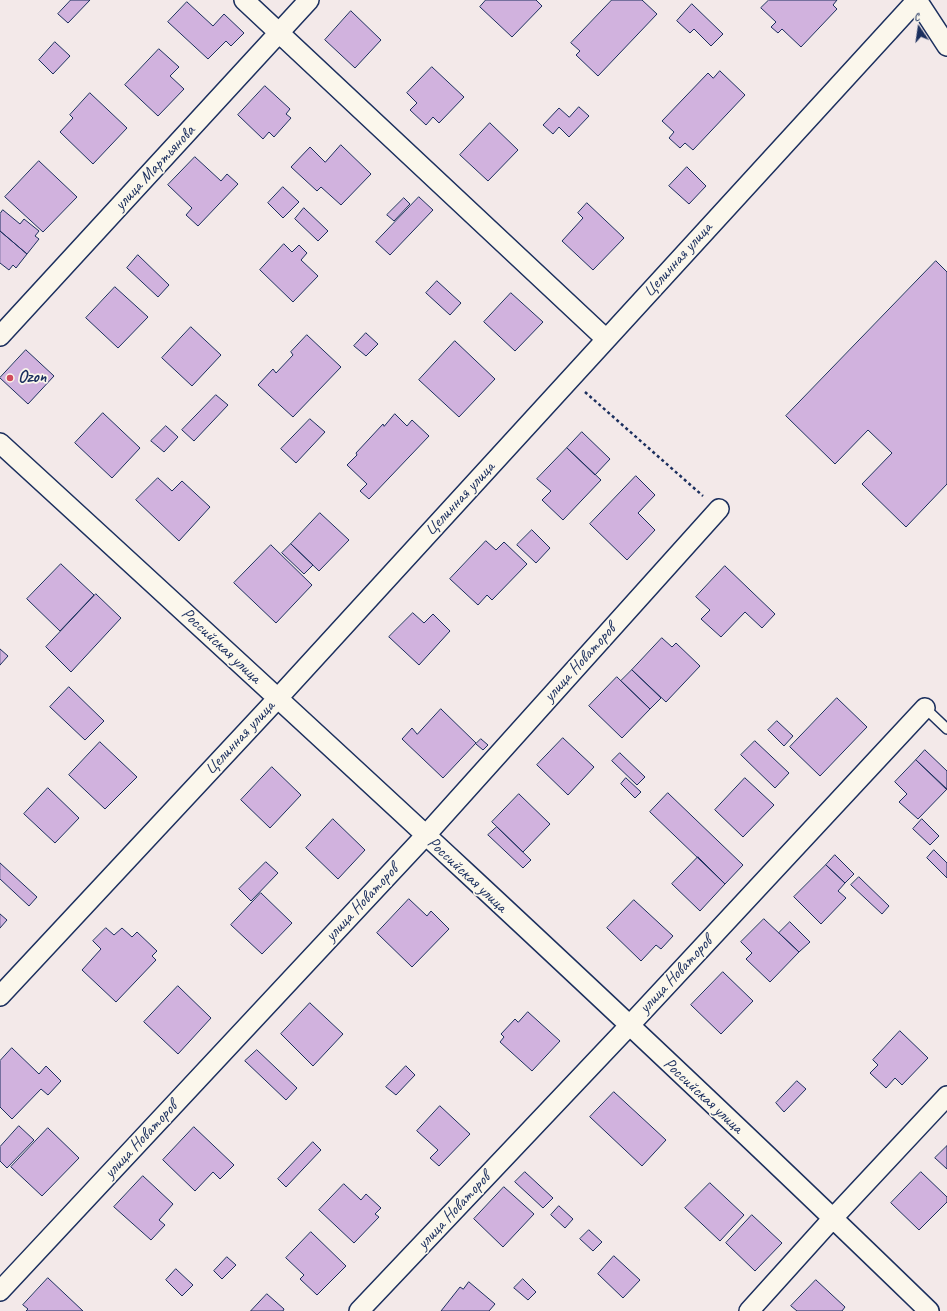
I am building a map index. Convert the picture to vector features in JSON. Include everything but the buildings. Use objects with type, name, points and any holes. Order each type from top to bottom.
[{"type":"street","points":[[244,0],[606,339]]},
{"type":"street","name":"улица Мартьянова","points":[[0,336],[310,0]]},
{"type":"street","points":[[917,0],[947,46]]},
{"type":"street","name":"Целинная улица","points":[[0,996],[278,698],[917,0]]},
{"type":"street","name":"Российская улица","points":[[0,443],[278,698],[629,1026],[930,1311]]},
{"type":"street","name":"улица Новаторов","points":[[0,1291],[425,836],[719,509]]},
{"type":"street","name":"улица Новаторов","points":[[359,1311],[629,1026],[925,708]]},
{"type":"street","points":[[749,1311],[833,1218],[947,1096]]},
{"type":"lane","points":[[925,708],[947,729]]},
{"type":"path","points":[[570,379],[719,509]]},
{"type":"place","name":"Ozon","points":[[10,378]]}]
